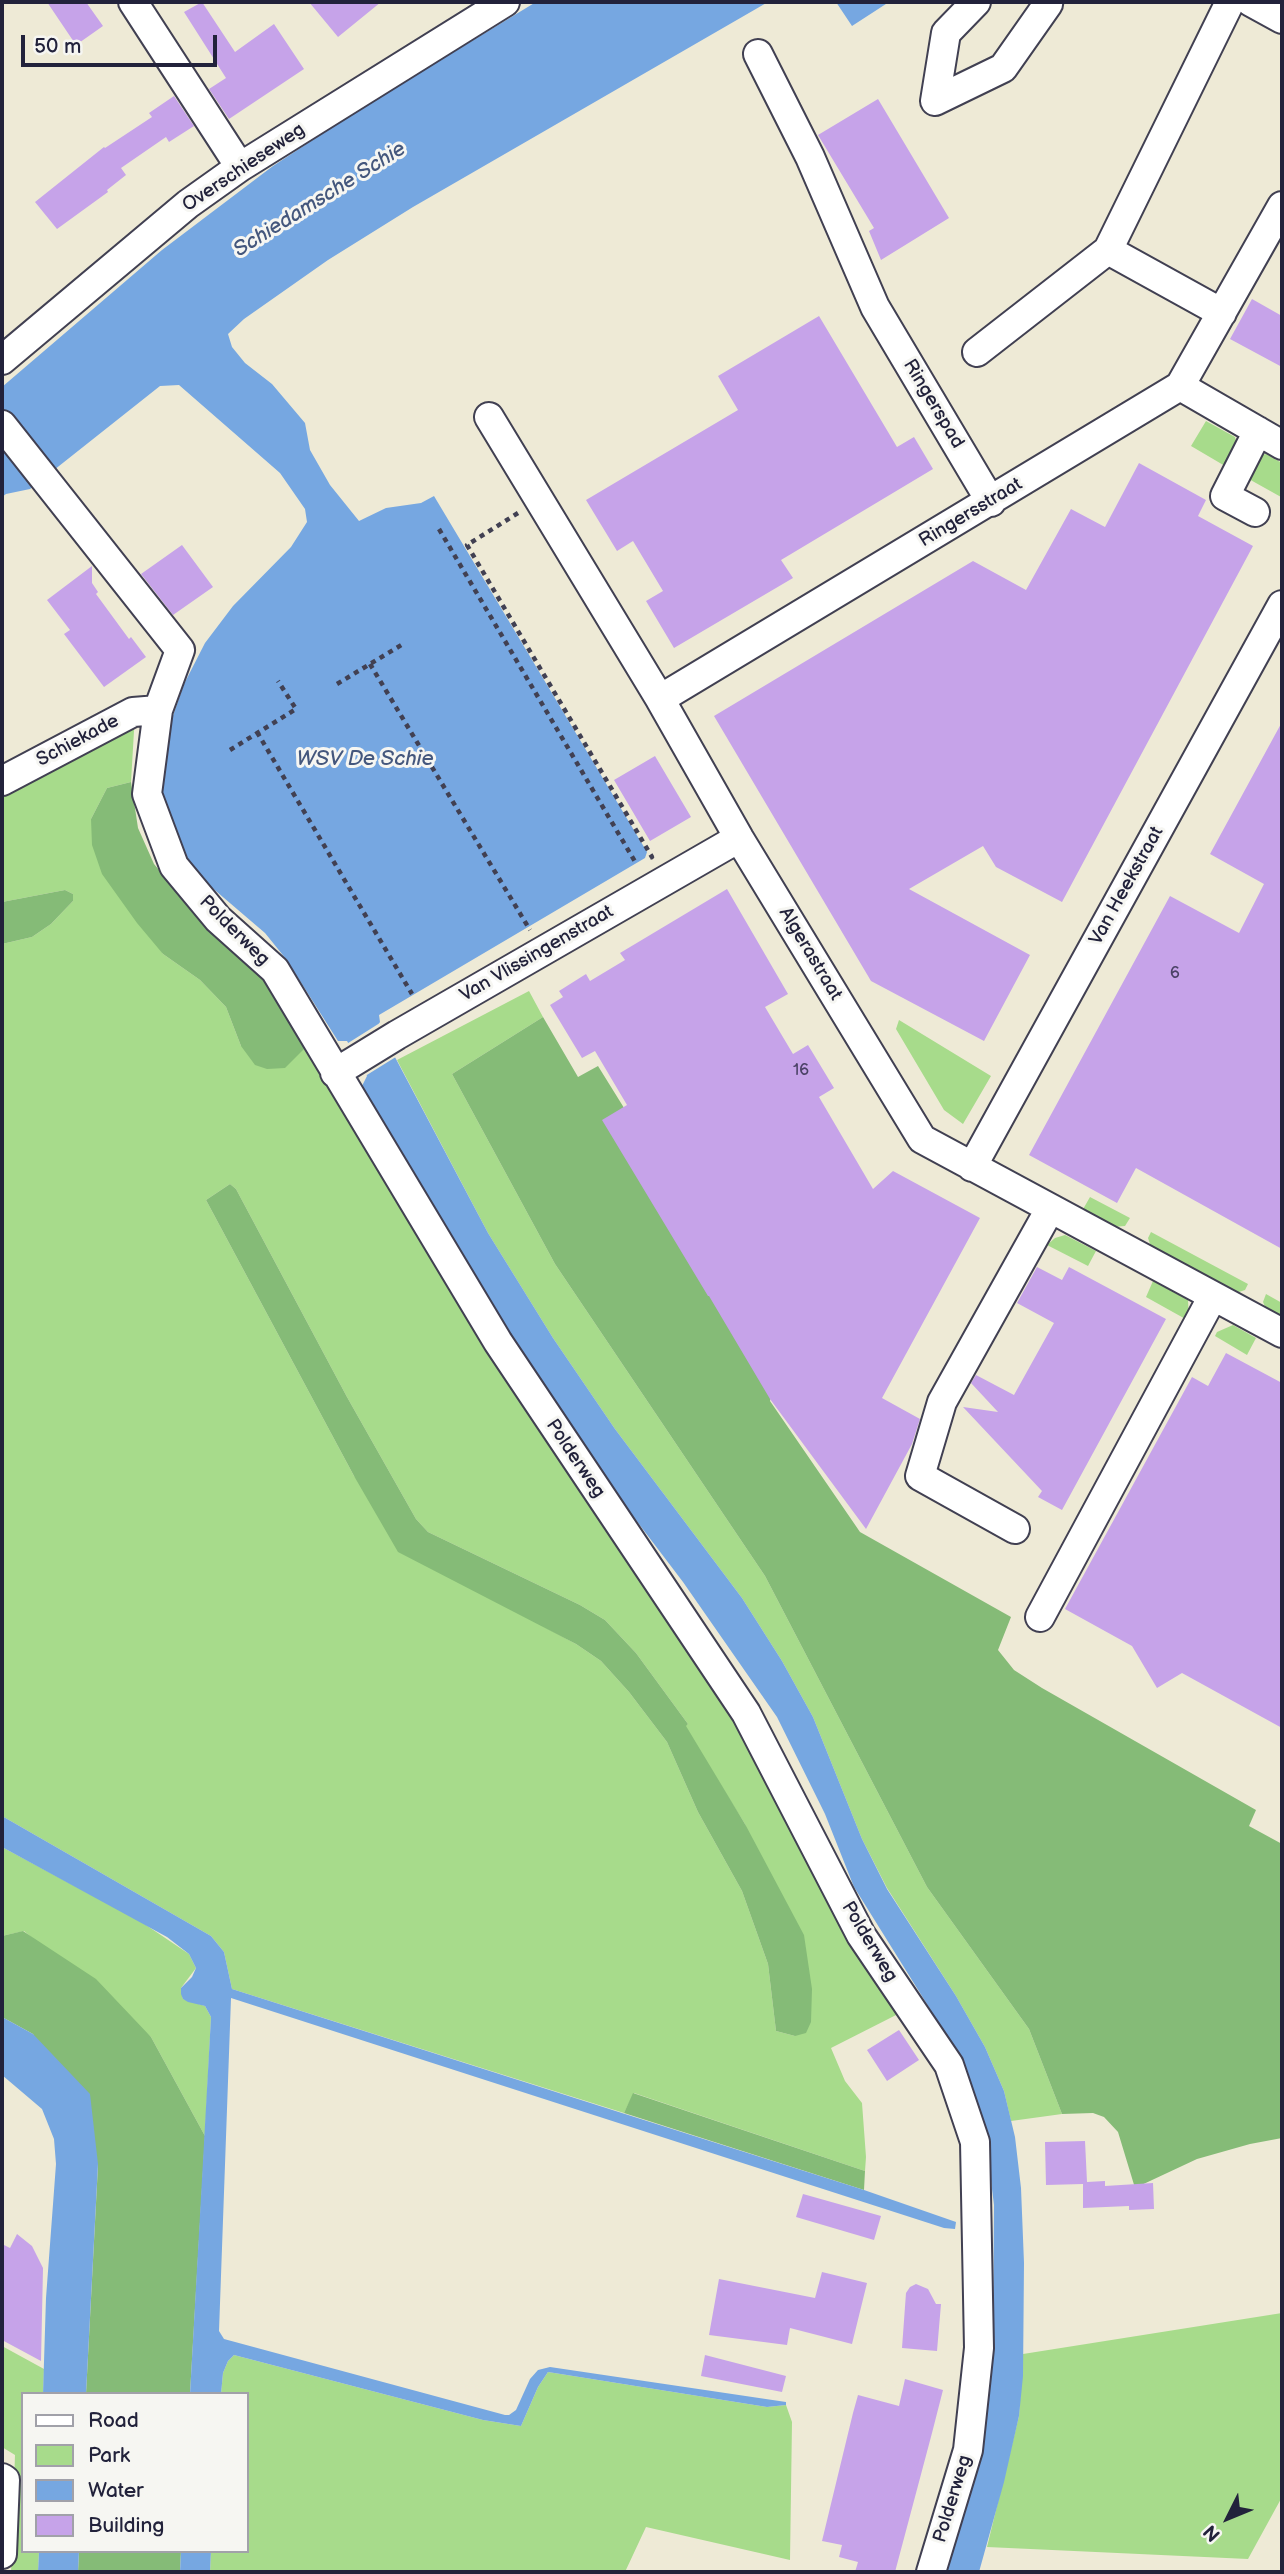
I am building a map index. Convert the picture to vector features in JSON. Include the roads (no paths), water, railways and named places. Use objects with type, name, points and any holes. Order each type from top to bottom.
[{"type":"street","points":[[132,2],[240,167]]},
{"type":"street","name":"Overschieseweg","points":[[2,359],[188,204],[240,167],[505,2]]},
{"type":"street","points":[[976,2],[946,33],[935,102],[1003,68],[1047,2]]},
{"type":"street","points":[[977,352],[1108,250],[1230,2]]},
{"type":"street","points":[[1251,2],[1282,19]]},
{"type":"street","name":"Ringerspad","points":[[758,54],[810,157],[875,307],[991,502]]},
{"type":"street","points":[[1282,206],[1181,386],[1282,446]]},
{"type":"street","points":[[1108,250],[1222,313]]},
{"type":"street","name":"Ringersstraat","points":[[660,699],[1181,386]]},
{"type":"street","name":"Algerastraat","points":[[489,416],[660,699],[739,838],[922,1139],[1282,1333]]},
{"type":"street","name":"Polderweg","points":[[2,425],[180,650],[158,710],[147,794],[174,866],[218,919],[275,970],[342,1068],[498,1342],[746,1713],[861,1935],[949,2065],[975,2142],[979,2348],[968,2450],[931,2572]]},
{"type":"street","points":[[1255,512],[1225,496],[1258,431]]},
{"type":"street","name":"Van Heekstraat","points":[[972,1167],[1282,605]]},
{"type":"street","name":"Schiekade","points":[[2,781],[133,712],[158,710]]},
{"type":"street","name":"Van Vlissingenstraat","points":[[342,1068],[739,838]]},
{"type":"street","points":[[1014,1529],[920,1476],[942,1402],[1050,1209]]},
{"type":"street","points":[[1040,1617],[1213,1296]]},
{"type":"street","points":[[2,2478],[5,2480],[2,2554]]},
{"type":"water","points":[[536,2],[768,2],[413,207],[328,260],[244,319],[228,334],[232,347],[245,363],[272,384],[305,423],[310,450],[330,485],[359,521],[386,508],[421,503],[434,496],[647,852],[645,858],[379,1015],[378,1025],[488,1233],[553,1338],[615,1429],[742,1598],[782,1661],[813,1717],[862,1839],[887,1889],[956,1996],[985,2047],[1004,2091],[1015,2137],[1021,2188],[1024,2263],[1023,2376],[1019,2416],[979,2572],[946,2572],[977,2459],[988,2399],[993,2332],[994,2205],[986,2141],[953,2046],[854,1887],[825,1814],[777,1717],[683,1582],[572,1436],[359,1092],[367,1076],[347,1041],[338,1041],[286,959],[265,933],[210,886],[184,858],[166,821],[161,781],[168,730],[184,684],[205,643],[233,606],[291,547],[307,522],[305,509],[280,473],[179,385],[160,386],[30,489],[2,497],[2,387],[162,250],[273,166],[363,107]]},
{"type":"water","points":[[836,2],[889,2],[852,26]]},
{"type":"water","points":[[2,1816],[211,1936],[224,1952],[232,1989],[864,2190],[956,2222],[955,2229],[944,2228],[231,1998],[219,2331],[224,2339],[505,2415],[516,2410],[530,2379],[538,2370],[550,2367],[786,2402],[786,2405],[767,2407],[548,2372],[538,2387],[521,2426],[483,2420],[234,2355],[223,2373],[221,2392],[190,2392],[211,2017],[205,2006],[188,2002],[181,1994],[181,1988],[192,1977],[196,1968],[189,1954],[167,1937],[2,1847]]},
{"type":"water","points":[[2,2017],[33,2034],[90,2094],[98,2164],[86,2392],[43,2392],[46,2298],[56,2164],[54,2139],[42,2109],[2,2075]]},
{"type":"water","points":[[39,2553],[79,2553],[78,2572],[38,2572]]},
{"type":"water","points":[[181,2553],[211,2553],[210,2572],[180,2572]]},
{"type":"water label","name":"Schiedamsche Schie","points":[[320,200]]},
{"type":"water label","name":"WSV De Schie","points":[[365,760]]}]
